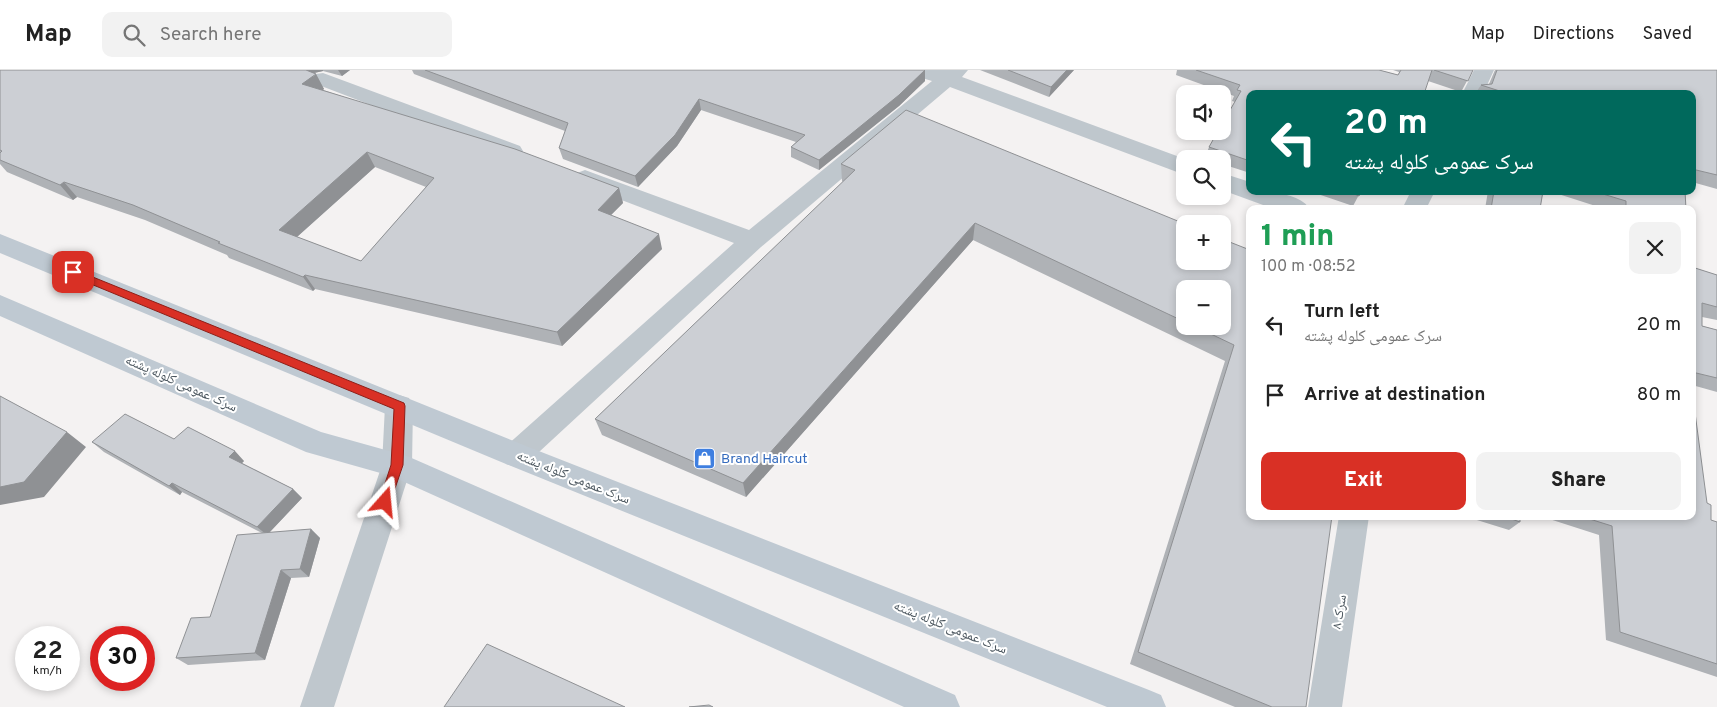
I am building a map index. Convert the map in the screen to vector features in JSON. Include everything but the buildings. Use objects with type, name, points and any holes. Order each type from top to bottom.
[{"type":"main road","name":"سرک عمومی کلوله پشته","points":[[0,243],[516,455],[1149,707]]},
{"type":"main road","name":"سرک عمومی کلوله پشته","points":[[0,305],[316,443],[397,465],[943,707]]},
{"type":"street","points":[[916,70],[952,74],[1176,163]]},
{"type":"street","points":[[1474,90],[1484,70]]},
{"type":"street","points":[[516,455],[752,241],[952,74]]},
{"type":"street","points":[[323,79],[528,157]]},
{"type":"street","points":[[565,171],[752,241]]},
{"type":"street","points":[[1231,184],[1246,190]]},
{"type":"street","points":[[1261,195],[1287,205]]},
{"type":"street","points":[[317,707],[397,465],[400,406]]},
{"type":"street","name":"سرک ۸","points":[[1325,707],[1353,520]]},
{"type":"place","name":"Brand Haircut","points":[[705,459]]},
{"type":"route","points":[[73,272],[400,406],[397,465],[385,502]]}]
